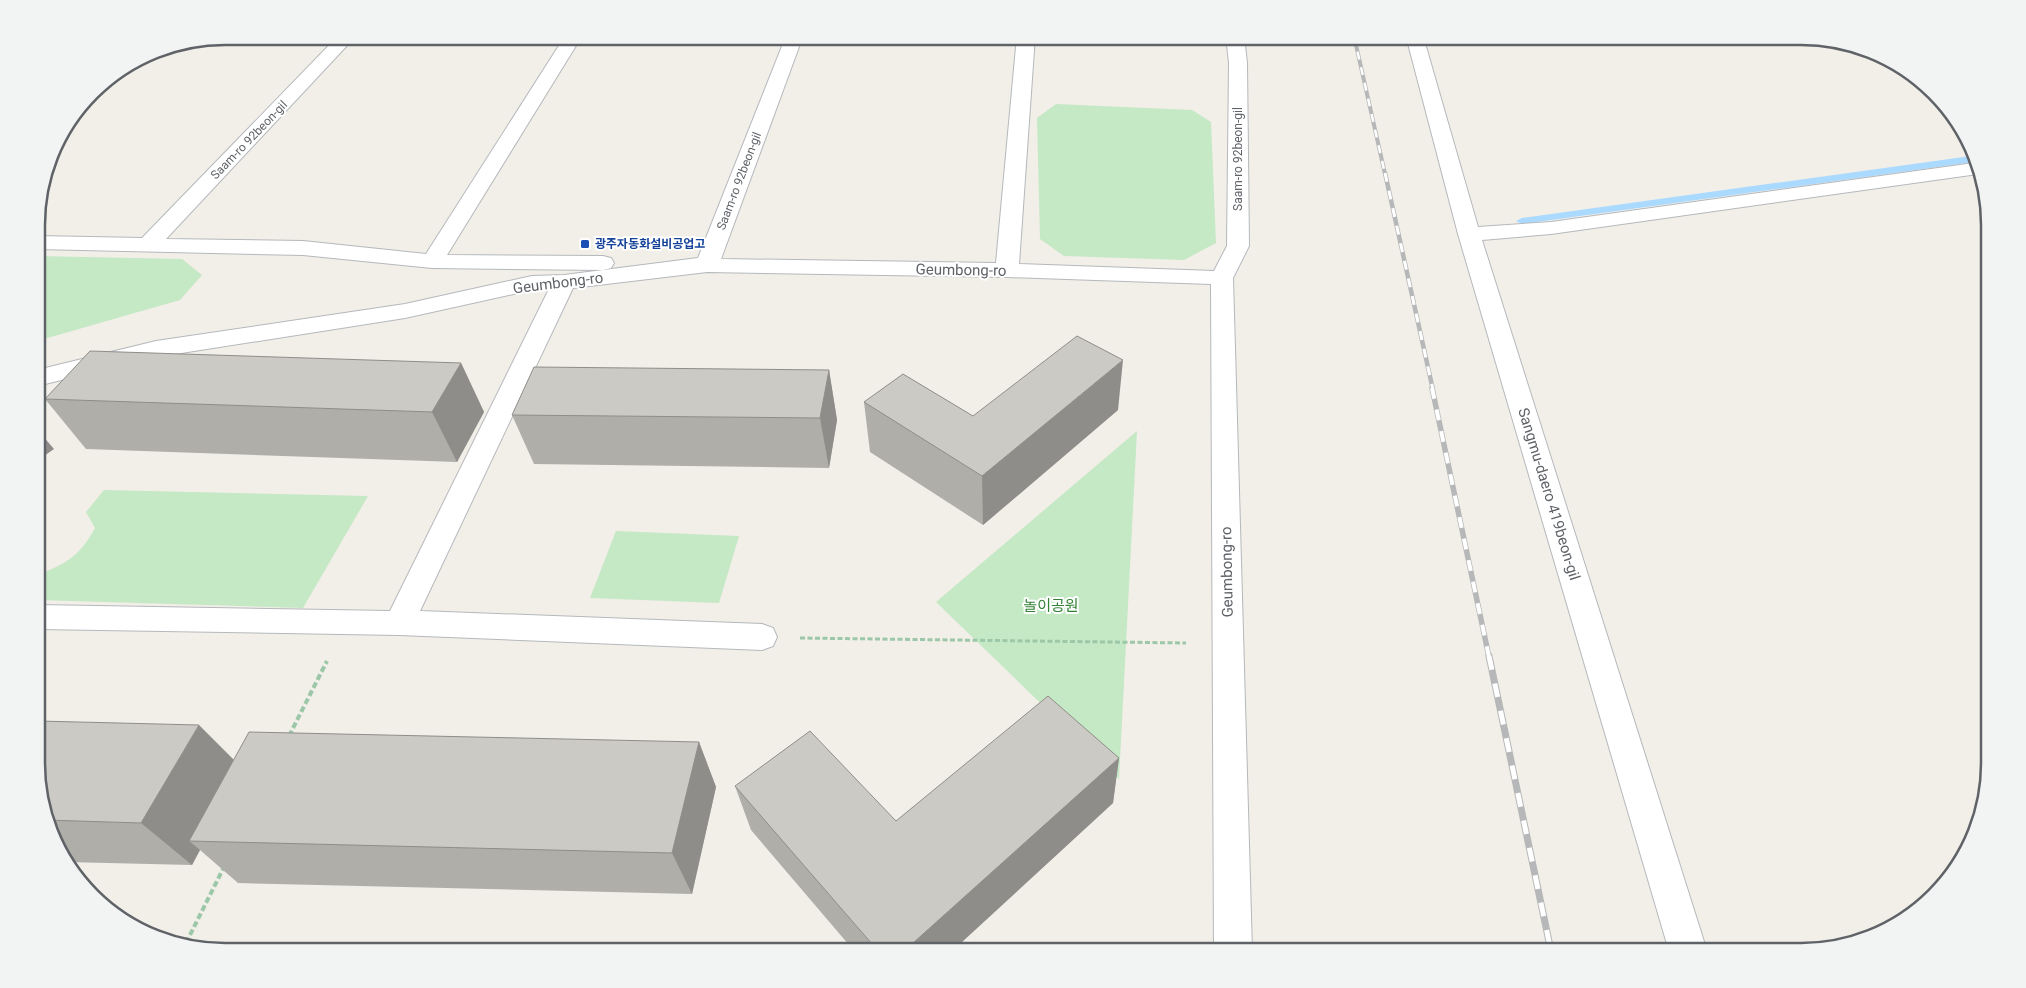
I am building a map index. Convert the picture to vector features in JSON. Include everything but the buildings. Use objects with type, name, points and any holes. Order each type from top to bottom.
[{"type":"street","name":"Saam-ro 92beon-gil","points":[[149,244],[339,45]]},
{"type":"street","points":[[432,261],[568,45]]},
{"type":"street","name":"Saam-ro 92beon-gil","points":[[706,265],[791,45]]},
{"type":"street","points":[[1007,270],[1025,45]]},
{"type":"street","name":"Saam-ro 92beon-gil","points":[[1222,278],[1238,246],[1238,63],[1236,45]]},
{"type":"street","name":"Sangmu-daero 419beon-gil","points":[[1416,45],[1469,234],[1686,943]]},
{"type":"street","points":[[1469,234],[1551,228],[1972,170]]},
{"type":"street","points":[[45,242],[303,248],[432,261],[706,265]]},
{"type":"street","name":"Geumbong-ro","points":[[45,376],[156,349],[405,311],[532,283],[564,282],[706,265],[1007,270],[1222,278],[1233,943]]},
{"type":"street","points":[[399,623],[564,282]]},
{"type":"street","points":[[45,616],[399,623],[762,637]]},
{"type":"path","points":[[288,738],[346,622]]},
{"type":"path","points":[[762,637],[1228,644]]},
{"type":"path","points":[[188,939],[226,863]]},
{"type":"green space","points":[[1056,104],[1192,110],[1211,122],[1216,243],[1184,260],[1064,256],[1040,239],[1037,118]]},
{"type":"green space","points":[[45,256],[182,259],[202,275],[180,300],[45,339]]},
{"type":"green space","name":"놀이공원","points":[[1137,431],[1119,779],[936,602]]},
{"type":"green space","points":[[104,490],[368,496],[303,608],[45,600],[45,572],[64,563],[78,552],[95,528],[86,512]]},
{"type":"green space","points":[[616,531],[739,536],[719,603],[590,598]]},
{"type":"waterway","points":[[1522,221],[1968,160]]},
{"type":"railway","points":[[1356,45],[1385,174]]},
{"type":"railway","points":[[1385,173],[1433,390]]},
{"type":"railway","points":[[1432,388],[1489,657]]},
{"type":"railway","points":[[1489,656],[1549,943]]},
{"type":"place","name":"광주자동화설비공업고","points":[[585,244]]}]
